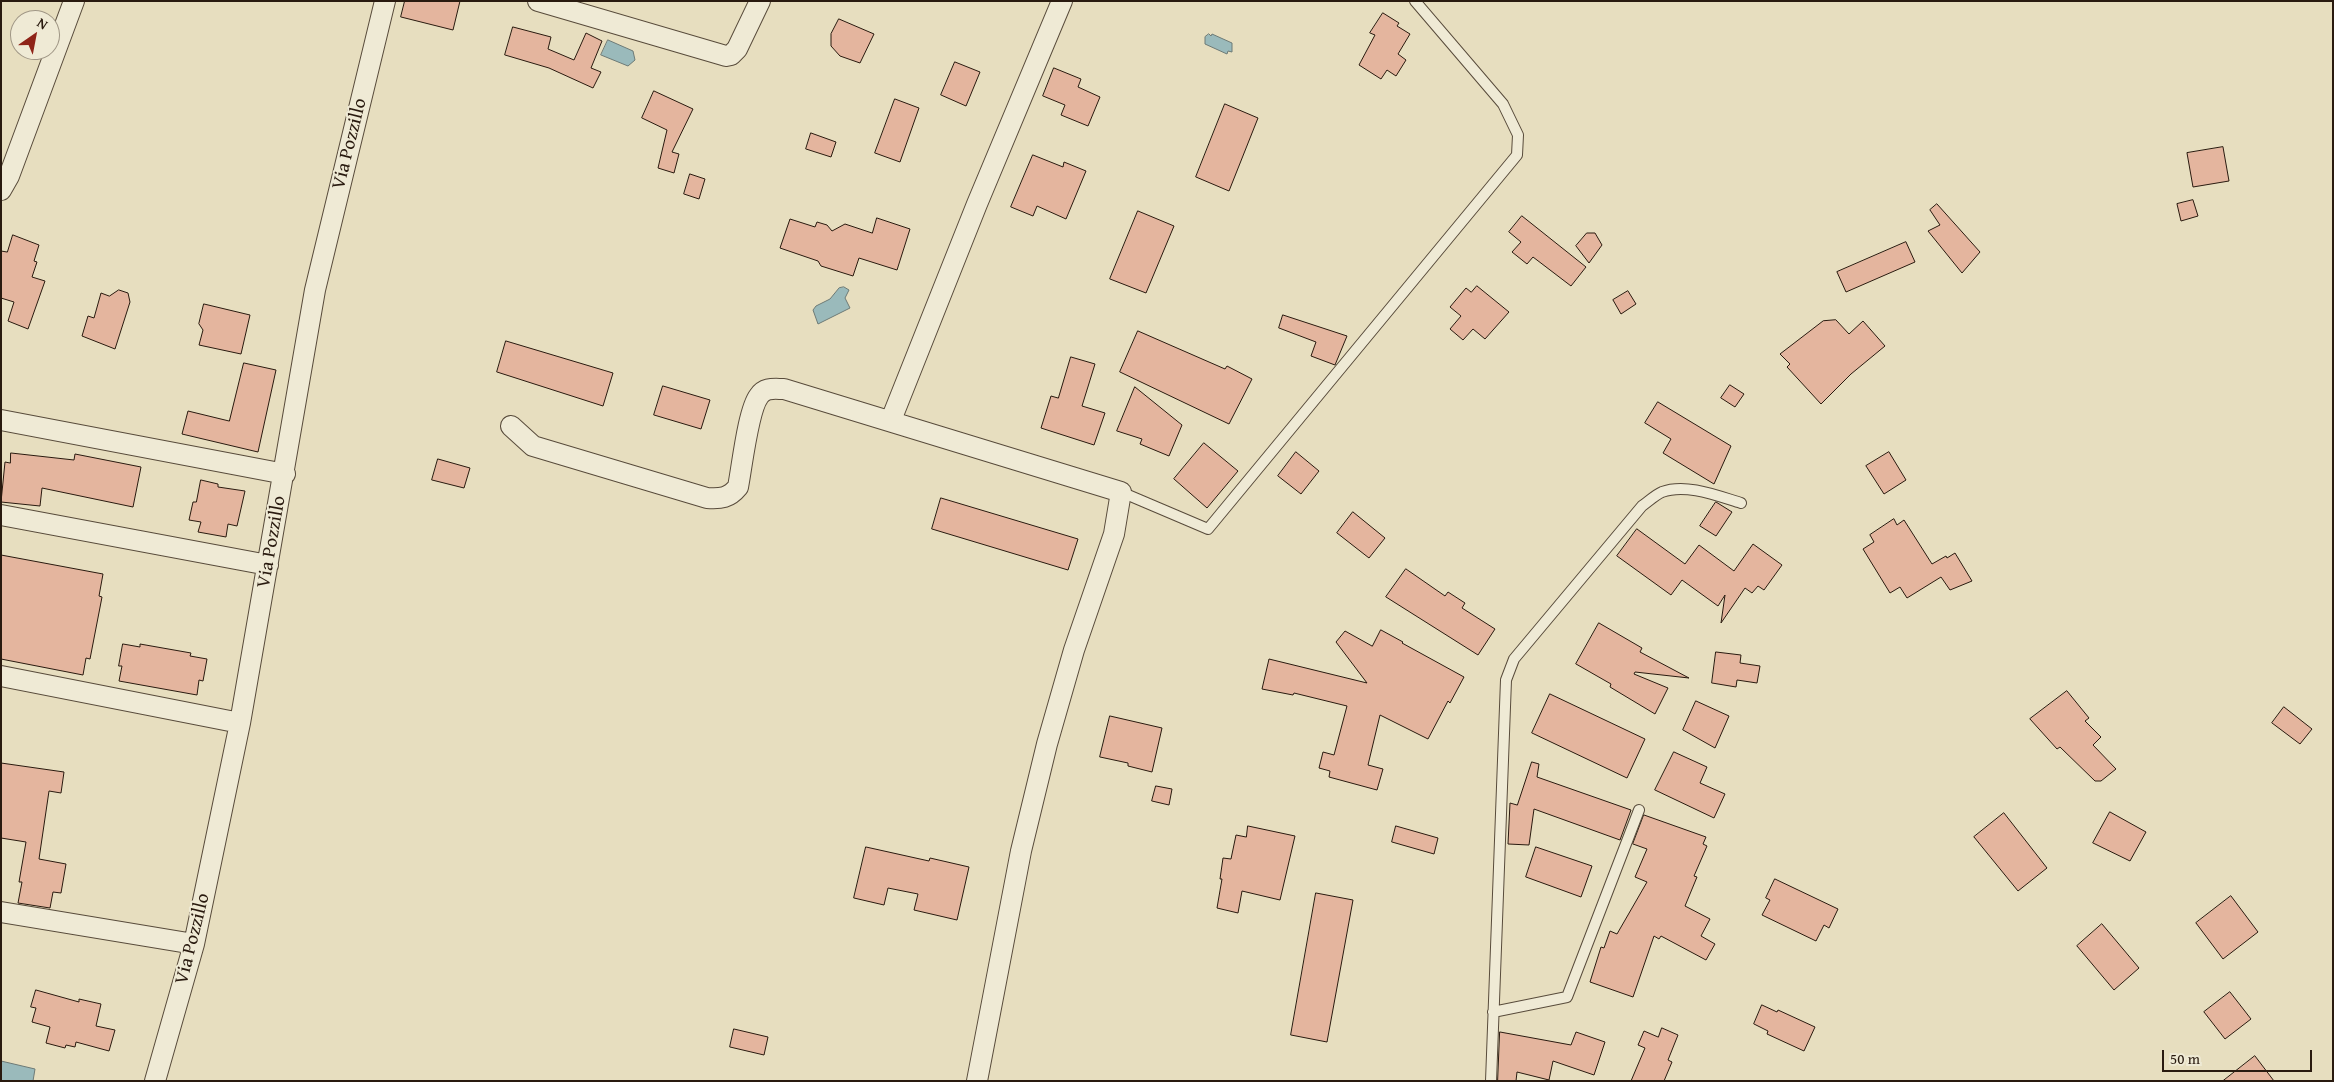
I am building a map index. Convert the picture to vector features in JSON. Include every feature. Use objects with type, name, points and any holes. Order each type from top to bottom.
[{"type":"street","points":[[1,190],[9,176],[74,1]]},
{"type":"street","name":"Via Pozzillo","points":[[155,1081],[194,944],[240,723],[285,474],[315,290],[385,1]]},
{"type":"street","points":[[538,1],[726,56],[731,55],[737,49],[760,1]]},
{"type":"street","points":[[891,420],[980,195],[1062,1]]},
{"type":"street","points":[[511,426],[533,446],[707,498],[721,499],[732,495],[738,487],[753,410],[759,396],[768,389],[784,388],[1121,492],[1114,534],[1074,650],[1047,744],[1020,851],[977,1081]]},
{"type":"street","points":[[1,420],[285,474]]},
{"type":"street","points":[[1,516],[268,565]]},
{"type":"street","points":[[1,676],[240,723]]},
{"type":"street","points":[[1,912],[194,944]]},
{"type":"lane","points":[[1121,492],[1208,529],[1517,155],[1518,135],[1503,104],[1415,1]]},
{"type":"lane","points":[[1491,1081],[1506,680],[1514,660],[1642,506],[1662,492],[1683,490],[1741,503]]},
{"type":"lane","points":[[1494,1012],[1567,997],[1639,810]]},
{"type":"water","points":[[1209,34],[1232,43],[1232,52],[1228,51],[1227,54],[1205,44],[1205,37]]},
{"type":"water","points":[[608,40],[633,51],[635,60],[628,66],[601,55]]},
{"type":"water","points":[[844,287],[849,290],[845,298],[850,308],[818,324],[813,310],[816,306],[830,299],[839,288]]},
{"type":"water","points":[[1,1061],[35,1069],[33,1081],[1,1081]]},
{"type":"building","points":[[405,1],[460,1],[453,30],[401,17]]},
{"type":"building","points":[[1383,13],[1399,23],[1397,26],[1410,34],[1398,54],[1406,60],[1396,76],[1387,70],[1381,79],[1359,65],[1375,35],[1370,33]]},
{"type":"building","points":[[839,19],[874,34],[860,63],[840,56],[831,46],[831,34]]},
{"type":"building","points":[[513,27],[551,37],[548,49],[574,60],[586,33],[602,41],[591,68],[601,72],[593,88],[549,68],[505,55]]},
{"type":"building","points":[[955,62],[980,72],[966,106],[941,95]]},
{"type":"building","points":[[1054,68],[1081,79],[1078,87],[1100,97],[1088,126],[1061,115],[1065,105],[1043,96]]},
{"type":"building","points":[[654,91],[693,109],[672,152],[679,154],[674,173],[658,168],[667,130],[642,118]]},
{"type":"building","points":[[895,99],[919,108],[900,162],[875,153]]},
{"type":"building","points":[[1225,104],[1258,118],[1229,191],[1196,177]]},
{"type":"building","points":[[811,133],[836,142],[831,157],[806,149]]},
{"type":"building","points":[[2223,147],[2229,181],[2193,187],[2187,153]]},
{"type":"building","points":[[1033,155],[1063,167],[1064,162],[1086,171],[1066,219],[1037,206],[1033,216],[1011,207]]},
{"type":"building","points":[[690,174],[705,179],[699,199],[684,194]]},
{"type":"building","points":[[2193,200],[2198,216],[2181,221],[2177,204]]},
{"type":"building","points":[[1937,204],[1980,252],[1962,273],[1928,231],[1940,225],[1930,210]]},
{"type":"building","points":[[1138,211],[1174,226],[1146,293],[1110,279]]},
{"type":"building","points":[[1522,216],[1586,267],[1571,286],[1533,257],[1527,264],[1512,252],[1521,242],[1509,232]]},
{"type":"building","points":[[877,218],[910,229],[897,270],[859,258],[853,276],[821,266],[818,261],[780,248],[790,219],[815,227],[817,222],[827,225],[832,231],[845,224],[872,233]]},
{"type":"building","points":[[1587,233],[1595,233],[1602,245],[1589,263],[1576,246]]},
{"type":"building","points":[[13,235],[39,245],[34,261],[37,262],[32,277],[45,281],[28,329],[8,321],[14,302],[1,298],[1,251],[7,252]]},
{"type":"building","points":[[1906,242],[1915,262],[1846,292],[1837,272]]},
{"type":"building","points":[[1477,286],[1509,312],[1485,339],[1473,329],[1463,340],[1450,329],[1461,316],[1450,307],[1466,288],[1471,292]]},
{"type":"building","points":[[119,290],[128,293],[130,302],[115,349],[82,336],[88,316],[94,318],[101,293],[109,296]]},
{"type":"building","points":[[1628,291],[1636,304],[1621,314],[1613,300]]},
{"type":"building","points":[[204,304],[250,315],[241,354],[199,345],[203,330],[199,324]]},
{"type":"building","points":[[1283,315],[1347,336],[1335,365],[1311,356],[1316,342],[1279,328]]},
{"type":"building","points":[[1836,320],[1849,334],[1863,321],[1885,346],[1851,374],[1821,404],[1787,367],[1790,364],[1780,354],[1823,321]]},
{"type":"building","points":[[1138,331],[1225,369],[1227,366],[1252,379],[1229,424],[1120,372]]},
{"type":"building","points":[[506,341],[613,373],[603,406],[497,372]]},
{"type":"building","points":[[1071,357],[1095,364],[1082,406],[1105,413],[1094,445],[1041,428],[1051,396],[1058,398]]},
{"type":"building","points":[[244,363],[276,370],[258,452],[182,434],[188,411],[229,421]]},
{"type":"building","points":[[1730,385],[1744,394],[1735,407],[1721,398]]},
{"type":"building","points":[[663,386],[710,400],[701,429],[654,415]]},
{"type":"building","points":[[1135,387],[1182,425],[1169,456],[1140,444],[1142,439],[1117,431]]},
{"type":"building","points":[[1658,402],[1731,446],[1714,484],[1663,453],[1671,439],[1645,423]]},
{"type":"building","points":[[1204,443],[1238,471],[1207,508],[1174,479]]},
{"type":"building","points":[[1296,452],[1319,471],[1301,494],[1278,476]]},
{"type":"building","points":[[1889,452],[1906,480],[1884,494],[1866,466]]},
{"type":"building","points":[[11,453],[74,460],[75,454],[141,467],[133,507],[42,488],[40,506],[1,502],[5,462],[10,463]]},
{"type":"building","points":[[438,459],[470,468],[464,488],[432,480]]},
{"type":"building","points":[[201,480],[218,484],[218,487],[245,491],[237,526],[228,524],[226,537],[198,532],[201,522],[189,520],[193,502],[196,502]]},
{"type":"building","points":[[941,498],[1078,539],[1068,570],[932,529]]},
{"type":"building","points":[[1716,502],[1732,512],[1716,536],[1700,526]]},
{"type":"building","points":[[1353,512],[1385,538],[1369,558],[1337,533]]},
{"type":"building","points":[[1894,519],[1897,525],[1904,520],[1932,564],[1955,553],[1972,581],[1950,590],[1941,577],[1907,598],[1900,587],[1890,593],[1863,549],[1874,542],[1870,535]]},
{"type":"building","points":[[1637,529],[1685,564],[1699,545],[1734,571],[1753,544],[1782,565],[1764,590],[1758,586],[1752,593],[1745,588],[1721,623],[1725,595],[1718,606],[1682,580],[1671,595],[1617,556]]},
{"type":"building","points":[[1,555],[103,574],[99,596],[102,597],[90,659],[86,658],[83,675],[1,659]]},
{"type":"building","points":[[1406,569],[1445,596],[1448,592],[1465,603],[1462,608],[1495,629],[1478,655],[1386,597]]},
{"type":"building","points":[[1599,623],[1642,648],[1640,652],[1689,678],[1635,672],[1634,674],[1668,688],[1655,714],[1610,687],[1611,684],[1576,664]]},
{"type":"building","points":[[1381,630],[1464,677],[1450,703],[1448,701],[1428,739],[1380,715],[1368,765],[1383,769],[1377,790],[1329,777],[1330,771],[1319,768],[1323,752],[1334,755],[1347,706],[1294,693],[1293,695],[1262,689],[1269,659],[1367,683],[1336,642],[1345,631],[1372,646]]},
{"type":"building","points":[[123,644],[140,647],[140,644],[191,653],[190,656],[207,659],[203,681],[199,680],[197,695],[119,681],[122,666],[119,666]]},
{"type":"building","points":[[1716,652],[1741,655],[1740,663],[1760,666],[1757,683],[1737,680],[1736,687],[1712,683]]},
{"type":"building","points":[[2067,691],[2089,718],[2085,721],[2101,737],[2093,745],[2116,769],[2101,781],[2095,781],[2060,747],[2057,749],[2030,719]]},
{"type":"building","points":[[1550,694],[1645,739],[1627,778],[1532,733]]},
{"type":"building","points":[[1696,701],[1729,716],[1715,748],[1683,730]]},
{"type":"building","points":[[2284,707],[2312,729],[2300,744],[2272,723]]},
{"type":"building","points":[[1110,716],[1162,728],[1152,772],[1128,766],[1128,763],[1100,757]]},
{"type":"building","points":[[1674,752],[1707,767],[1700,783],[1725,794],[1714,818],[1655,790]]},
{"type":"building","points":[[1532,762],[1539,764],[1537,777],[1631,810],[1620,840],[1534,809],[1529,845],[1508,844],[1510,803],[1517,805]]},
{"type":"building","points":[[1,763],[64,772],[61,793],[49,791],[39,859],[66,864],[61,893],[53,892],[50,908],[18,903],[22,882],[19,882],[26,842],[1,838]]},
{"type":"building","points":[[1156,786],[1172,789],[1169,805],[1152,801]]},
{"type":"building","points":[[2110,812],[2146,832],[2130,861],[2093,843]]},
{"type":"building","points":[[2004,813],[2047,868],[2018,891],[1974,837]]},
{"type":"building","points":[[1644,815],[1706,837],[1703,844],[1707,846],[1694,876],[1697,877],[1685,906],[1710,919],[1701,936],[1715,944],[1706,960],[1661,936],[1659,939],[1654,936],[1633,997],[1590,982],[1601,947],[1604,948],[1610,931],[1617,934],[1647,882],[1635,877],[1647,849],[1633,844]]},
{"type":"building","points":[[1248,826],[1295,836],[1280,900],[1242,891],[1238,913],[1217,908],[1222,879],[1220,879],[1223,858],[1231,859],[1236,835],[1246,837]]},
{"type":"building","points":[[1396,826],[1438,838],[1434,854],[1392,842]]},
{"type":"building","points":[[866,847],[929,861],[930,858],[969,867],[957,920],[914,910],[918,894],[888,888],[884,905],[854,898]]},
{"type":"building","points":[[1536,847],[1592,866],[1581,897],[1526,877]]},
{"type":"building","points":[[1775,879],[1838,909],[1829,928],[1824,925],[1816,941],[1762,915],[1770,900],[1766,898]]},
{"type":"building","points":[[1316,893],[1353,900],[1327,1042],[1291,1035]]},
{"type":"building","points":[[2231,896],[2258,932],[2223,959],[2196,923]]},
{"type":"building","points":[[2102,924],[2139,968],[2114,990],[2077,946]]},
{"type":"building","points":[[36,990],[79,1002],[79,999],[101,1004],[96,1026],[115,1030],[109,1051],[76,1042],[75,1047],[66,1045],[65,1048],[46,1043],[50,1027],[32,1022],[36,1008],[31,1007]]},
{"type":"building","points":[[2230,992],[2251,1019],[2225,1039],[2204,1012]]},
{"type":"building","points":[[1762,1005],[1777,1012],[1778,1010],[1815,1027],[1804,1051],[1767,1034],[1768,1031],[1754,1024]]},
{"type":"building","points":[[1662,1028],[1678,1035],[1668,1060],[1672,1062],[1664,1081],[1631,1081],[1645,1048],[1638,1045],[1644,1031],[1658,1037]]},
{"type":"building","points":[[734,1029],[768,1037],[764,1055],[730,1047]]},
{"type":"building","points":[[1500,1032],[1571,1045],[1576,1032],[1605,1042],[1594,1075],[1553,1061],[1549,1080],[1517,1072],[1516,1081],[1498,1081]]},
{"type":"building","points":[[2255,1056],[2274,1081],[2223,1081]]}]
